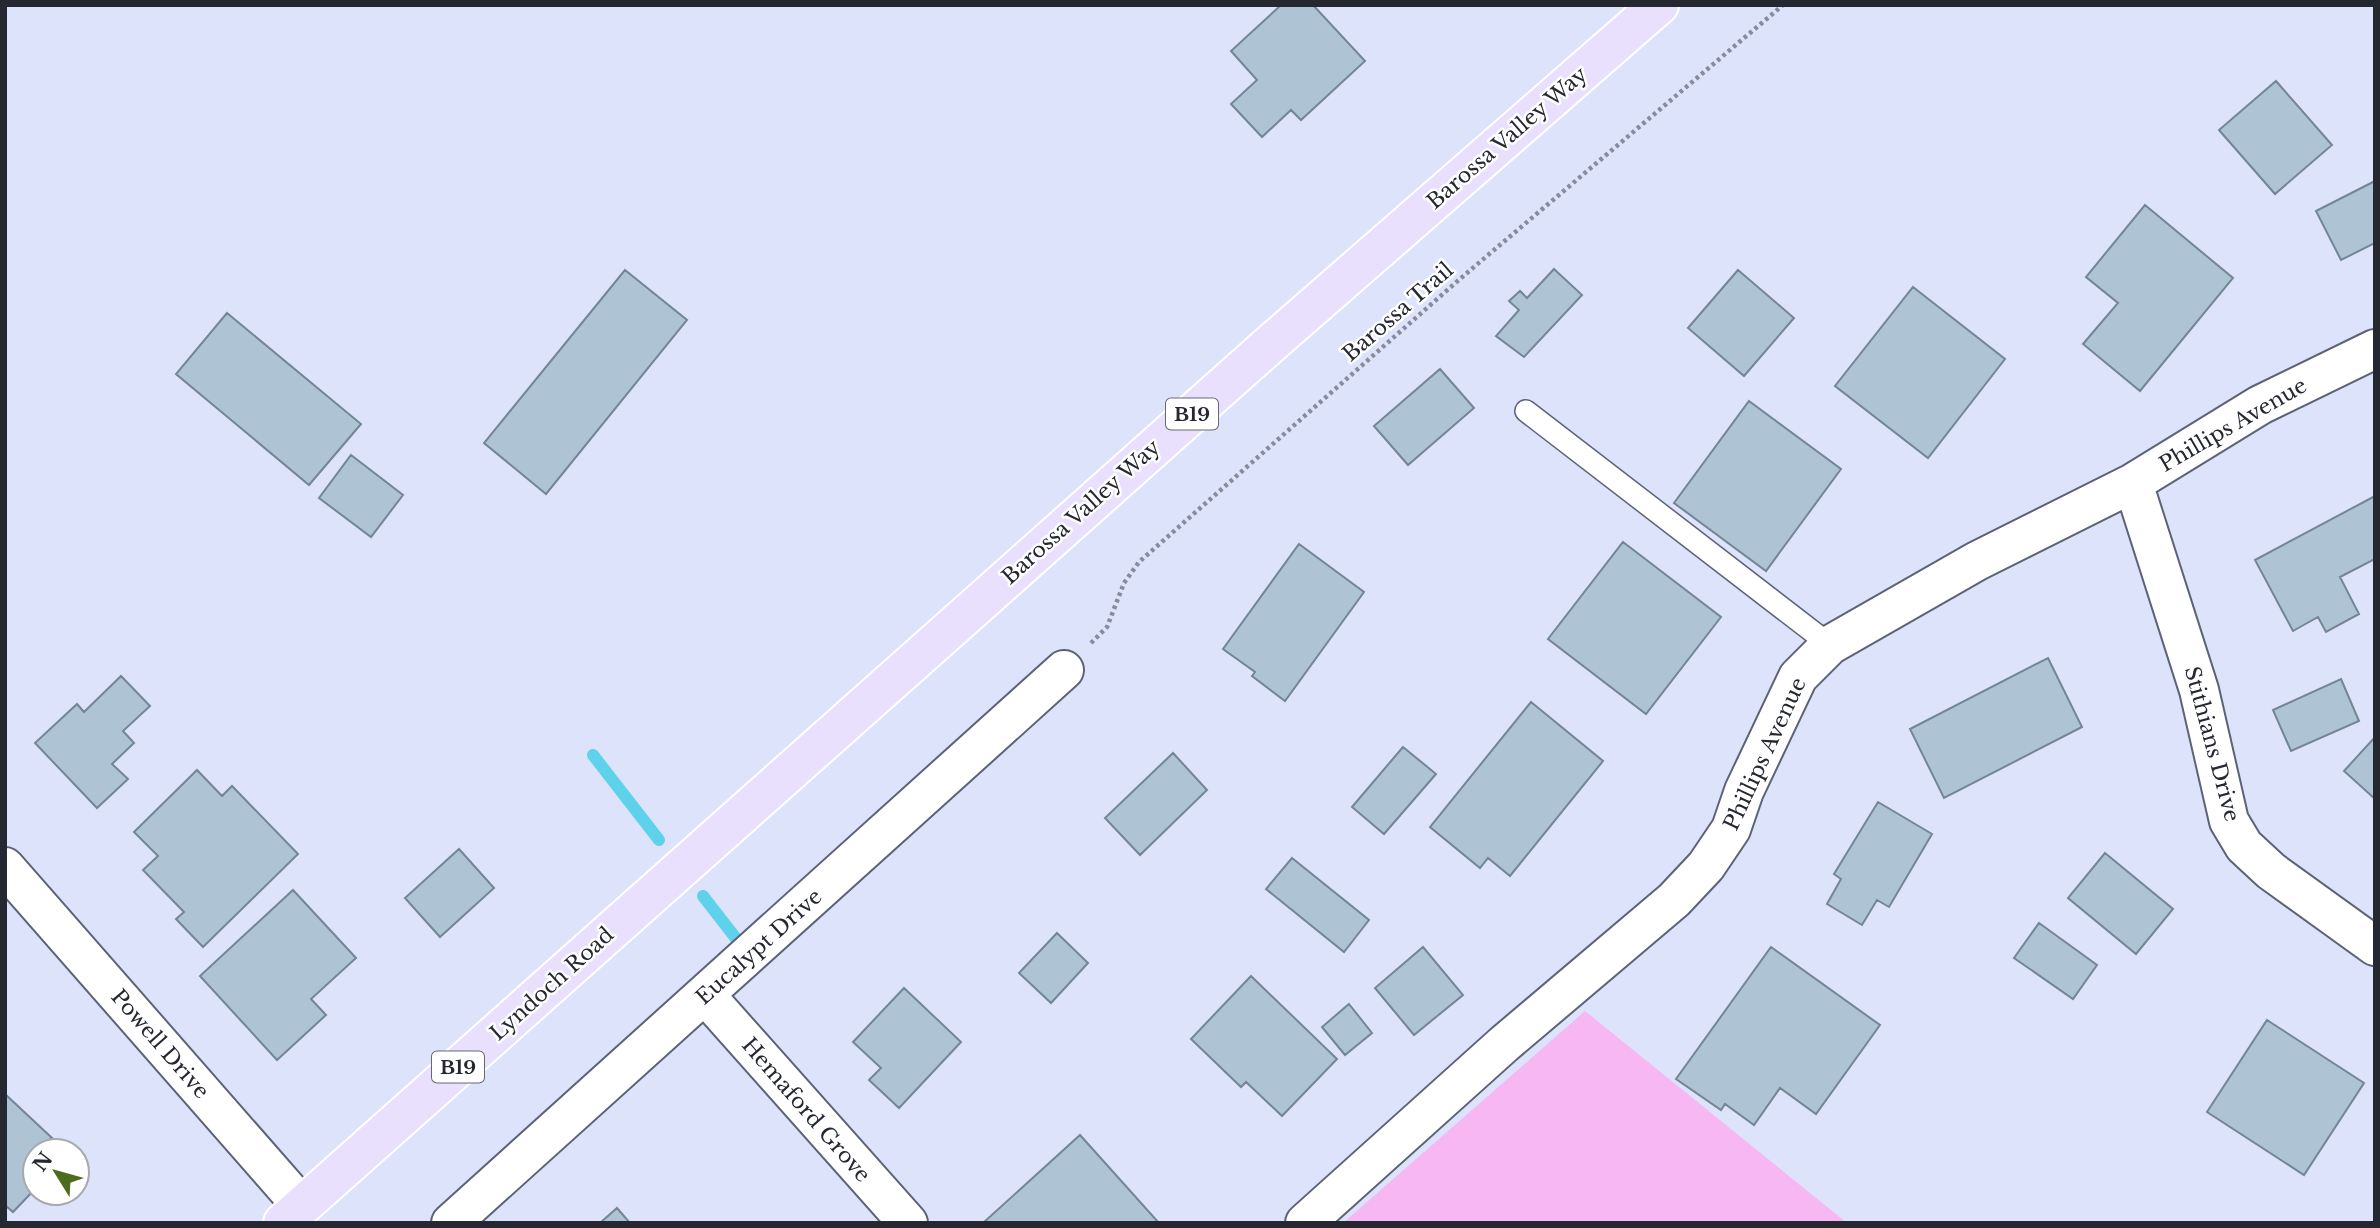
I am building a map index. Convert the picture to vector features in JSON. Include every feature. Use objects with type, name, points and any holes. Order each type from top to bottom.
[{"type":"main road","name":"Barossa Valley Way","points":[[633,912],[1265,349],[1659,5]]},
{"type":"main road","name":"Lyndoch Road","points":[[292,1214],[633,912]]},
{"type":"street","name":"Phillips Avenue","points":[[1306,1223],[1504,1044],[1674,900],[1706,866],[1731,829],[1745,791],[1798,677],[1830,645],[1977,561],[2133,483],[2260,405],[2375,349]]},
{"type":"street","name":"Stithians Drive","points":[[2133,483],[2199,690],[2229,821],[2244,846],[2271,871],[2375,947]]},
{"type":"street","name":"Eucalypt Drive","points":[[452,1223],[1064,670]]},
{"type":"street","name":"Powell Drive","points":[[10,881],[292,1214]]},
{"type":"street","name":"Hemaford Grove","points":[[706,996],[908,1223]]},
{"type":"lane","points":[[1526,411],[1830,645]]},
{"type":"path","name":"Barossa Trail","points":[[1064,670],[1107,627],[1124,583],[1139,562],[1461,278],[1783,5]]},
{"type":"shaded area","points":[[1585,1011],[1847,1223],[1343,1223]]},
{"type":"building","points":[[1281,5],[1313,5],[1365,61],[1301,120],[1291,110],[1262,137],[1231,104],[1257,80],[1231,51]]},
{"type":"building","points":[[2276,81],[2332,145],[2275,194],[2219,130]]},
{"type":"building","points":[[2375,181],[2375,243],[2341,260],[2316,211]]},
{"type":"building","points":[[2145,205],[2233,278],[2140,391],[2083,344],[2118,303],[2086,277]]},
{"type":"building","points":[[1554,269],[1582,295],[1524,357],[1496,336],[1519,310],[1509,301],[1520,291],[1527,298]]},
{"type":"building","points":[[625,270],[687,320],[546,494],[484,443]]},
{"type":"building","points":[[1738,270],[1794,318],[1744,376],[1688,328]]},
{"type":"building","points":[[1913,287],[2005,359],[1928,458],[1835,386]]},
{"type":"building","points":[[227,313],[361,424],[309,485],[176,374]]},
{"type":"building","points":[[1440,369],[1474,408],[1408,465],[1374,426]]},
{"type":"building","points":[[1749,401],[1841,469],[1766,571],[1674,503]]},
{"type":"building","points":[[351,455],[403,495],[371,537],[319,498]]},
{"type":"building","points":[[2375,496],[2375,559],[2340,577],[2359,614],[2326,632],[2318,617],[2293,631],[2255,560]]},
{"type":"building","points":[[1623,542],[1721,617],[1646,714],[1548,639]]},
{"type":"building","points":[[1299,544],[1364,592],[1285,701],[1252,676],[1255,672],[1223,649]]},
{"type":"building","points":[[2048,658],[2082,727],[1944,798],[1910,729]]},
{"type":"building","points":[[121,676],[150,706],[123,731],[134,743],[112,764],[128,779],[97,808],[35,743],[77,704],[84,712]]},
{"type":"building","points":[[2341,679],[2359,721],[2291,751],[2273,710]]},
{"type":"building","points":[[1531,702],[1603,761],[1510,876],[1488,858],[1480,868],[1430,827]]},
{"type":"building","points":[[2375,737],[2375,799],[2344,771]]},
{"type":"building","points":[[1403,747],[1436,774],[1384,834],[1352,807]]},
{"type":"building","points":[[1173,753],[1207,790],[1140,855],[1105,818]]},
{"type":"building","points":[[197,770],[222,796],[232,786],[298,854],[203,947],[176,919],[184,912],[143,870],[158,856],[134,832]]},
{"type":"building","points":[[1878,802],[1932,834],[1889,907],[1877,900],[1862,925],[1827,904],[1841,879],[1834,874]]},
{"type":"building","points":[[459,849],[494,888],[440,937],[405,898]]},
{"type":"building","points":[[2105,853],[2173,909],[2136,954],[2068,898]]},
{"type":"building","points":[[1292,858],[1369,920],[1344,952],[1266,889]]},
{"type":"building","points":[[293,890],[356,958],[311,999],[326,1015],[277,1060],[200,976]]},
{"type":"building","points":[[2039,923],[2097,965],[2073,999],[2014,958]]},
{"type":"building","points":[[1057,933],[1088,963],[1051,1003],[1019,973]]},
{"type":"building","points":[[1423,947],[1463,995],[1414,1035],[1375,988]]},
{"type":"building","points":[[1771,947],[1880,1025],[1816,1114],[1780,1088],[1754,1125],[1725,1104],[1721,1110],[1676,1079]]},
{"type":"building","points":[[1251,976],[1337,1059],[1282,1116],[1246,1082],[1241,1087],[1191,1039]]},
{"type":"building","points":[[904,988],[961,1042],[899,1108],[869,1080],[881,1068],[853,1042]]},
{"type":"building","points":[[1349,1004],[1372,1033],[1345,1055],[1322,1027]]},
{"type":"building","points":[[2267,1020],[2364,1083],[2304,1175],[2207,1112]]},
{"type":"building","points":[[5,1094],[51,1137],[21,1137],[21,1204],[13,1212],[5,1205]]},
{"type":"building","points":[[1080,1135],[1159,1223],[983,1223]]},
{"type":"building","points":[[617,1208],[630,1223],[600,1223]]},
{"type":"waterway","points":[[593,755],[659,840]]},
{"type":"waterway","points":[[703,896],[738,941]]}]
